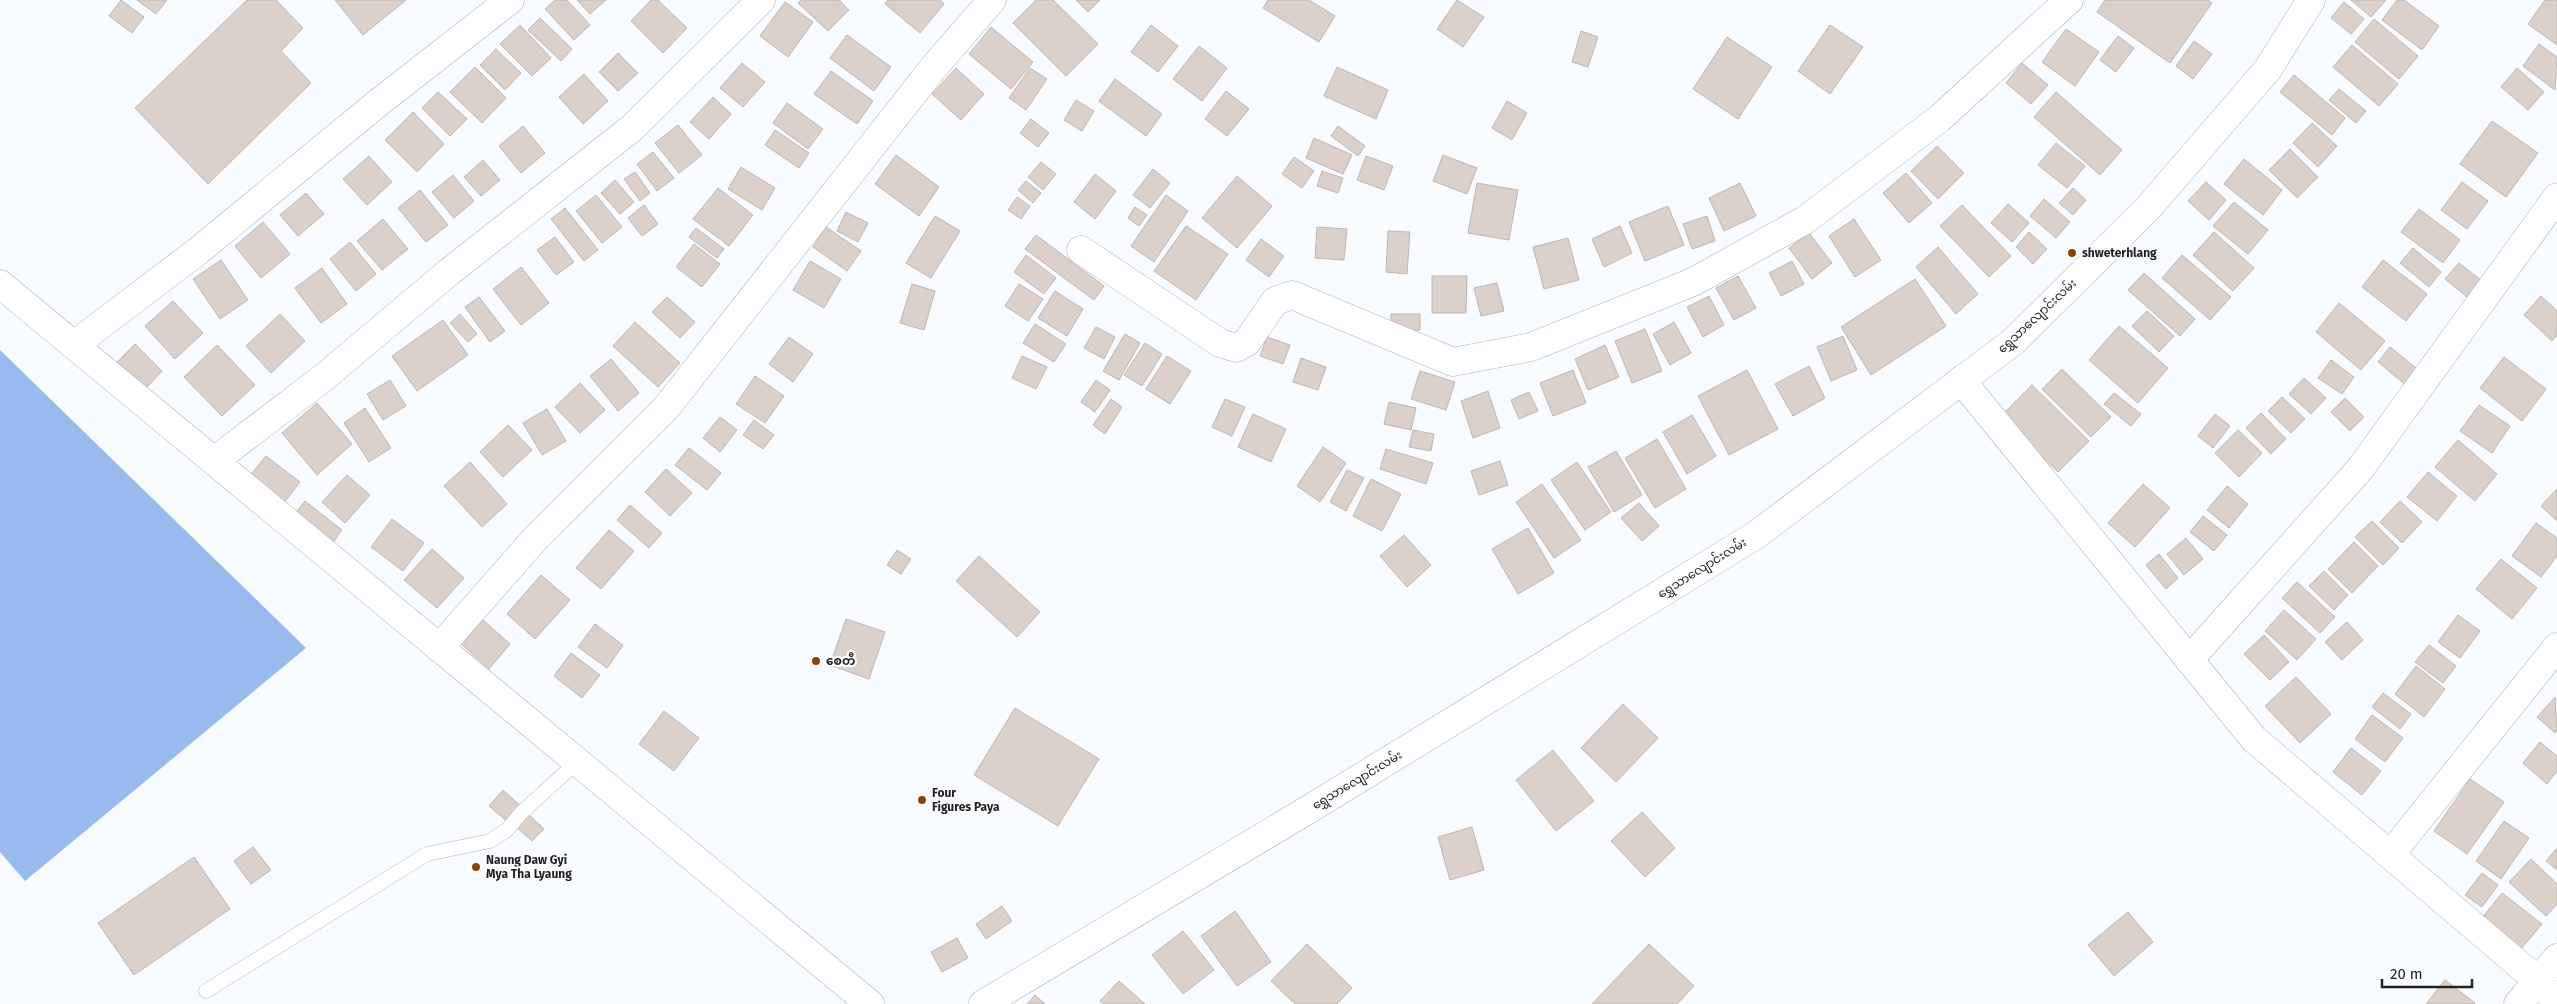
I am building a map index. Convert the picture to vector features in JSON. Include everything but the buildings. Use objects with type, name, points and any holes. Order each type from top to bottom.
[{"type":"street","points":[[74,345],[198,251],[378,103],[510,0]]},
{"type":"street","points":[[214,461],[323,378],[449,272],[632,128],[761,0]]},
{"type":"street","points":[[439,648],[535,539],[666,408],[928,75],[992,0]]},
{"type":"street","points":[[1080,250],[1220,343],[1236,348],[1247,342],[1275,301],[1292,295],[1453,362],[1531,347],[1693,282],[1805,220],[1940,118],[2069,0]]},
{"type":"street","name":"ရွှေသာလျောင်းလမ်း","points":[[984,1004],[1312,808],[1756,535],[2014,341],[2150,207],[2268,69],[2311,0]]},
{"type":"street","points":[[2189,660],[2360,469],[2557,197]]},
{"type":"street","points":[[0,284],[870,1004]]},
{"type":"street","points":[[1962,380],[2254,739],[2537,980],[2557,1002]]},
{"type":"street","points":[[2390,855],[2557,647]]},
{"type":"street","points":[[2518,1004],[2557,958]]},
{"type":"lane","points":[[206,991],[427,854],[490,841],[507,830],[521,813],[577,762]]},
{"type":"water","points":[[0,350],[306,648],[25,881],[0,852]]},
{"type":"place","name":"shweterhlang","points":[[2072,253]]},
{"type":"place","name":"စေတီ","points":[[816,661]]},
{"type":"place","name":"Four Figures Paya","points":[[922,800]]},
{"type":"place","name":"Naung Daw Gyi Mya Tha Lyaung","points":[[476,867]]}]
